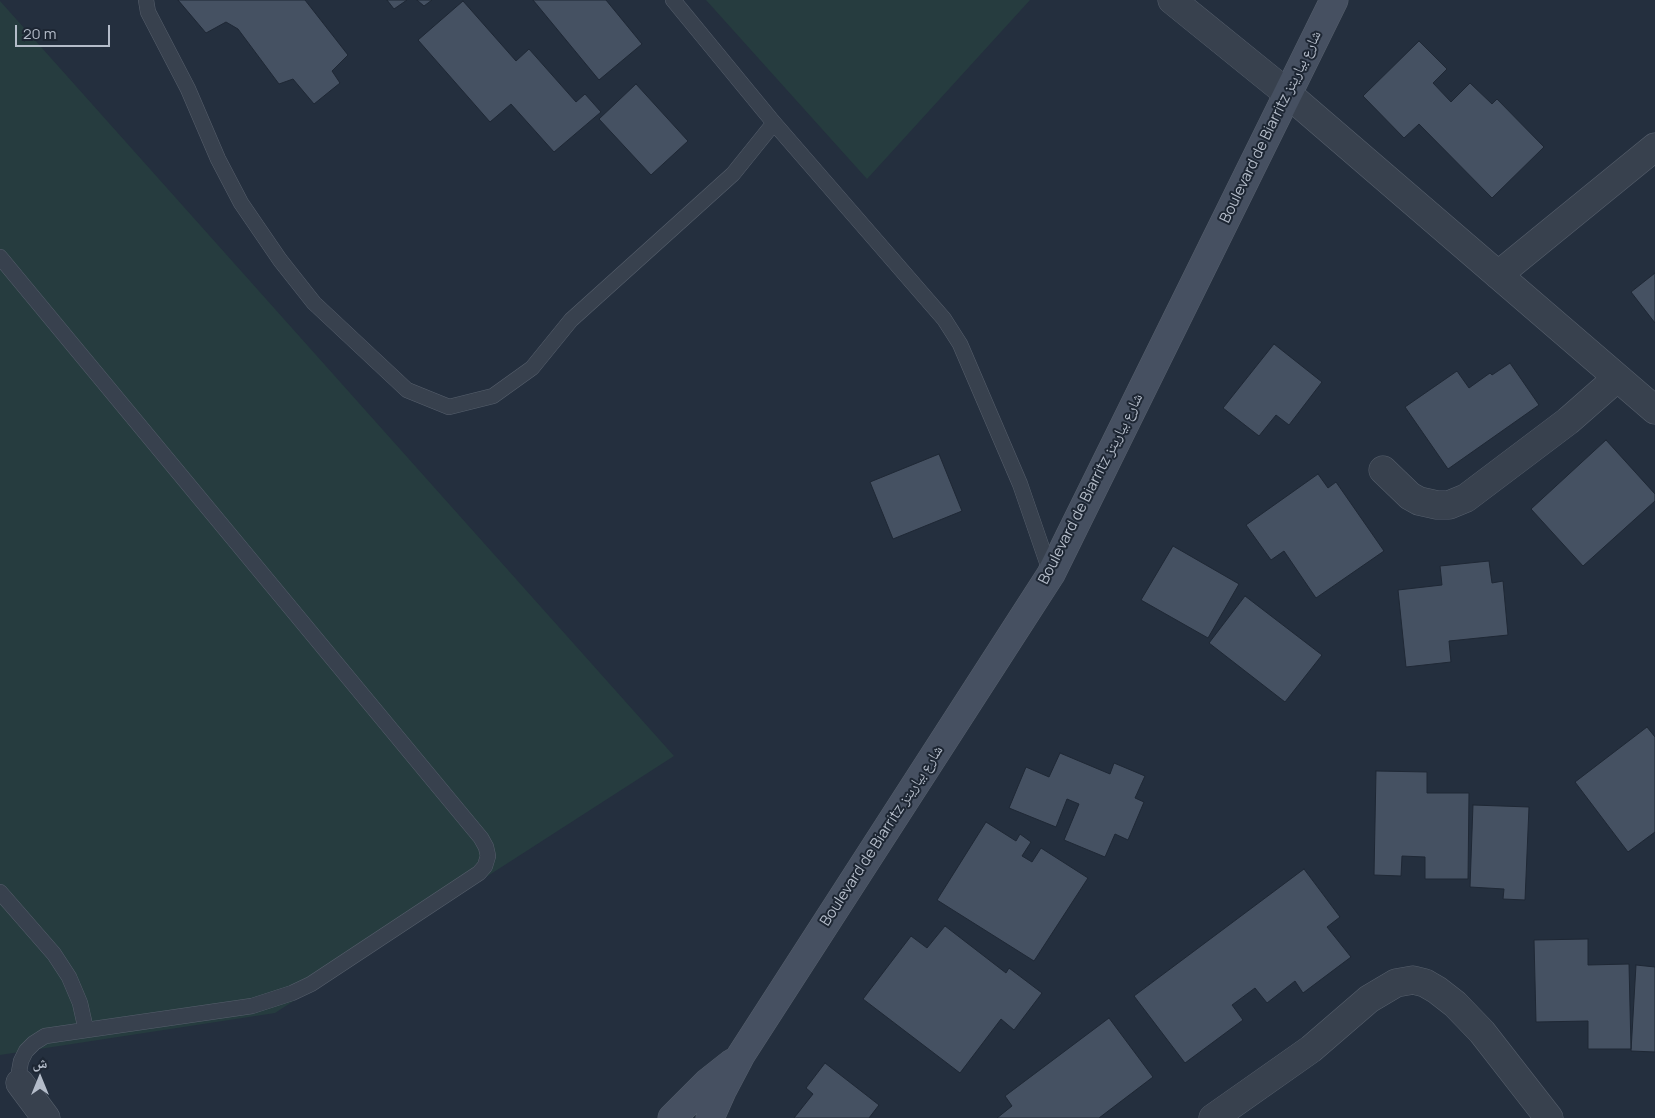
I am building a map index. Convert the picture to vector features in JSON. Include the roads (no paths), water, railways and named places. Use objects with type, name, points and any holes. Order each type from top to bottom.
[{"type":"street","points":[[1172,0],[1288,94],[1655,410]]},
{"type":"street","name":"Boulevard de Biarritz شارع بياريتز","points":[[710,1118],[741,1055],[1051,574],[1334,0]]},
{"type":"street","points":[[1498,275],[1655,147]]},
{"type":"street","points":[[1383,470],[1410,496],[1419,501],[1429,504],[1449,505],[1466,498],[1568,421],[1618,378]]},
{"type":"street","points":[[1213,1118],[1310,1049],[1369,999],[1396,983],[1413,980],[1425,983],[1455,1004],[1482,1032],[1549,1118]]},
{"type":"street","name":"Boulevard de Biarritz شارع بياريتز","points":[[672,1118],[708,1082],[741,1055]]},
{"type":"street","points":[[20,1083],[46,1118]]},
{"type":"lane","points":[[146,0],[148,12],[188,88],[218,158],[241,203],[280,260],[314,303],[407,390],[449,407],[493,396],[532,368],[571,320],[733,174],[774,123]]},
{"type":"lane","points":[[673,0],[774,123],[944,319],[960,344],[1020,484],[1051,574]]},
{"type":"lane","points":[[0,258],[481,838],[488,856],[485,866],[479,873],[310,984],[292,993],[252,1006],[44,1036],[26,1051],[21,1061],[20,1083]]},
{"type":"lane","points":[[0,892],[54,954],[69,977],[80,1003],[86,1030]]}]
